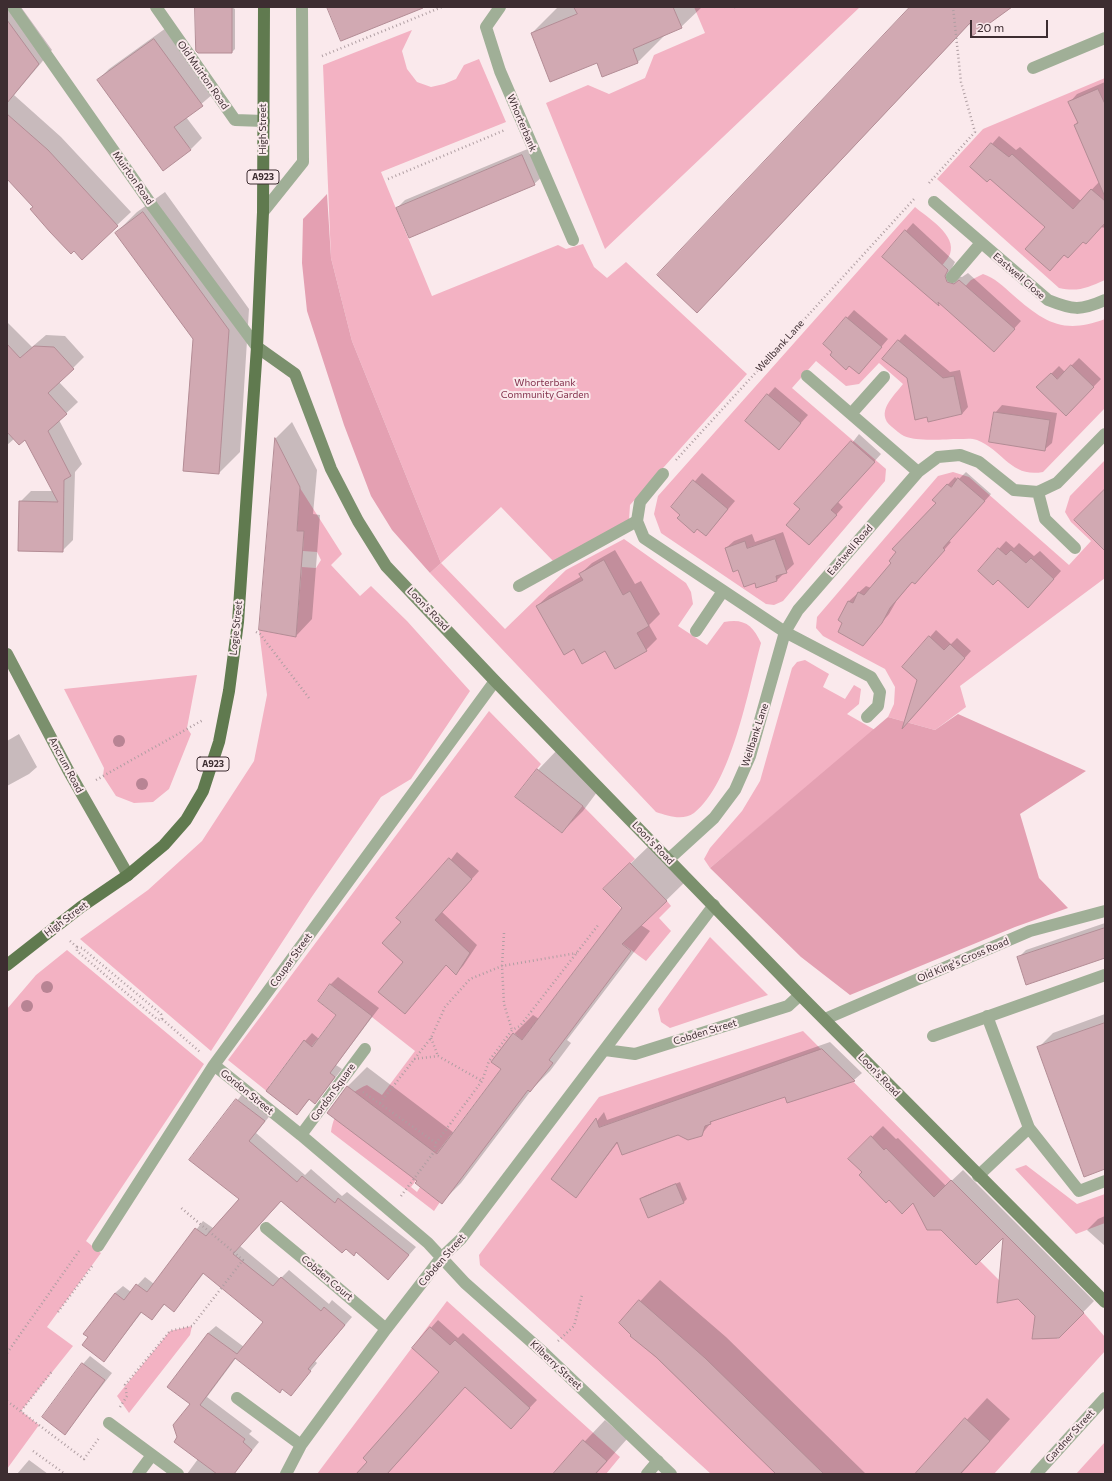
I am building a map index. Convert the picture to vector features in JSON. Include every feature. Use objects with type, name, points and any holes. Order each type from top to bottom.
[{"type":"main road","name":"High Street","points":[[257,347],[263,212],[264,7]]},
{"type":"main road","name":"Logie Street","points":[[128,875],[164,845],[186,820],[204,791],[219,742],[226,707],[238,622],[257,347]]},
{"type":"main road","name":"High Street","points":[[7,965],[128,875]]},
{"type":"street","name":"Muirton Road","points":[[13,7],[149,200],[257,347]]},
{"type":"street","name":"Old Muirton Road","points":[[156,7],[235,120],[264,121]]},
{"type":"street","points":[[263,212],[303,162],[304,63],[302,7]]},
{"type":"street","name":"Whorterbank","points":[[500,7],[486,28],[500,71],[573,240]]},
{"type":"street","points":[[1032,68],[1105,38]]},
{"type":"street","name":"Eastwell Close","points":[[934,202],[1048,300],[1069,309],[1089,307],[1105,300]]},
{"type":"street","points":[[952,277],[981,243]]},
{"type":"street","name":"Loon's Road","points":[[257,347],[295,374],[331,469],[358,521],[386,566],[495,682],[978,1176],[1105,1302]]},
{"type":"street","points":[[807,376],[918,472]]},
{"type":"street","points":[[851,414],[884,377]]},
{"type":"street","points":[[1075,548],[1045,519],[1038,492],[1057,483],[1105,434]]},
{"type":"street","name":"Eastwell Road","points":[[785,632],[798,610],[918,472],[938,457],[960,455],[978,462],[1014,490],[1038,492]]},
{"type":"street","points":[[663,474],[640,502],[637,521],[644,538],[785,632],[871,677],[880,692],[878,706],[867,717]]},
{"type":"street","points":[[519,586],[637,521]]},
{"type":"street","points":[[696,631],[723,590]]},
{"type":"street","name":"Wellbank Lane","points":[[669,859],[714,818],[735,790],[750,756],[785,632]]},
{"type":"street","name":"Ancrum Road","points":[[7,654],[79,790],[128,875]]},
{"type":"street","name":"Coupar Street","points":[[98,1246],[214,1065],[495,682]]},
{"type":"street","name":"Cobden Street","points":[[286,1474],[301,1444],[386,1329],[441,1258],[461,1239],[714,905]]},
{"type":"street","name":"Old King's Cross Road","points":[[825,1019],[1030,931],[1105,911]]},
{"type":"street","points":[[933,1036],[1105,974]]},
{"type":"street","name":"Cobden Street","points":[[605,1050],[636,1054],[788,1006],[800,994]]},
{"type":"street","points":[[987,1016],[1029,1128],[1079,1191],[1105,1181]]},
{"type":"street","name":"Gordon Square","points":[[301,1135],[365,1049]]},
{"type":"street","name":"Gordon Street","points":[[214,1065],[301,1135],[428,1243],[441,1258]]},
{"type":"street","points":[[978,1176],[1029,1128]]},
{"type":"street","name":"Cobden Court","points":[[266,1228],[386,1329]]},
{"type":"street","name":"Kilberry Street","points":[[441,1258],[465,1283],[544,1353],[671,1474]]},
{"type":"street","points":[[237,1398],[301,1444]]},
{"type":"street","name":"Gardner Street","points":[[1036,1474],[1105,1398]]},
{"type":"street","points":[[109,1423],[178,1474]]},
{"type":"street","points":[[138,1474],[152,1455]]},
{"type":"street","points":[[647,1474],[658,1461]]},
{"type":"path","points":[[304,63],[442,7]]},
{"type":"path","points":[[926,186],[975,132],[961,82],[953,7]]},
{"type":"path","points":[[388,179],[522,123]]},
{"type":"path","name":"Wellbank Lane","points":[[663,474],[916,197]]},
{"type":"path","points":[[238,622],[260,634],[309,698]]},
{"type":"path","points":[[79,790],[226,707]]},
{"type":"path","points":[[390,1211],[434,1152],[436,1143],[482,1081],[488,1061],[512,1030],[520,1026],[599,924]]},
{"type":"path","name":"Gordon Street","points":[[55,928],[76,947],[77,951],[158,1020],[162,1019],[214,1065]]},
{"type":"path","points":[[504,933],[502,966],[504,1004],[512,1030]]},
{"type":"path","points":[[76,947],[82,948],[126,983],[161,1014],[162,1019]]},
{"type":"path","points":[[380,1103],[431,1038],[445,1006],[470,979],[502,966],[577,953]]},
{"type":"path","points":[[431,1038],[438,1056]]},
{"type":"path","points":[[414,1060],[438,1056],[482,1081]]},
{"type":"path","points":[[363,1092],[436,1143]]},
{"type":"path","points":[[7,1400],[84,1459],[127,1396],[125,1385],[170,1331],[192,1326],[243,1260],[180,1207]]},
{"type":"path","points":[[7,1353],[85,1241],[98,1246],[101,1254],[58,1312]]},
{"type":"path","points":[[544,1353],[574,1326],[582,1296]]},
{"type":"path","points":[[21,1411],[53,1370]]},
{"type":"path","points":[[32,1451],[66,1474]]},
{"type":"green space","points":[[694,7],[860,7],[605,249],[546,103],[588,85],[609,94],[645,78],[654,55],[705,33]]},
{"type":"green space","name":"Whorterbank Community Garden","points":[[412,30],[402,51],[407,69],[417,82],[431,87],[444,84],[456,79],[464,65],[479,59],[506,122],[381,172],[432,296],[558,245],[566,249],[583,244],[594,267],[607,278],[626,262],[747,374],[630,505],[629,520],[553,561],[501,507],[441,563],[352,341],[331,258],[323,65]]},
{"type":"green space","points":[[1105,78],[1105,280],[1093,285],[1072,290],[1059,288],[937,179],[983,129]]},
{"type":"green space","points":[[915,207],[934,222],[949,240],[951,247],[950,254],[935,273],[959,293],[971,280],[983,274],[999,283],[1045,319],[1055,323],[1066,326],[1077,326],[1090,324],[1105,319],[1105,408],[1043,472],[1032,473],[1015,467],[994,450],[975,439],[923,440],[910,438],[901,434],[887,422],[885,410],[891,399],[903,384],[879,363],[859,384],[846,386],[816,361],[792,388],[886,469],[885,481],[783,601],[774,605],[766,604],[661,533],[654,514],[658,496]]},
{"type":"green space","points":[[1105,460],[1105,578],[960,686],[966,707],[935,730],[888,717],[894,704],[895,687],[885,669],[823,636],[816,628],[817,617],[938,476],[953,472],[969,477],[1069,565],[1091,541],[1071,522],[1065,512],[1070,496]]},
{"type":"green space","points":[[300,488],[342,554],[331,565],[360,596],[371,586],[407,621],[470,691],[411,779],[381,797],[311,898],[211,1051],[80,939],[148,890],[202,841],[254,761],[267,695],[259,630],[296,636],[302,567],[316,568],[321,560],[317,552],[303,551],[304,531],[297,531]]},
{"type":"green space","points":[[624,539],[686,583],[691,592],[693,604],[678,626],[707,645],[724,622],[737,621],[751,627],[761,643],[737,734],[719,780],[707,799],[694,813],[685,817],[680,817],[656,812],[430,573],[441,563],[505,629],[566,570]]},
{"type":"green space","points":[[805,660],[829,674],[823,687],[845,699],[854,685],[861,689],[859,704],[847,714],[875,730],[710,868],[704,859],[710,848],[742,811],[760,781],[792,668],[797,662]]},
{"type":"green space","points":[[197,675],[187,728],[191,734],[169,789],[153,802],[134,803],[116,796],[103,776],[104,768],[64,689]]},
{"type":"green space","points":[[489,711],[541,764],[515,797],[562,833],[583,806],[635,859],[603,889],[639,927],[667,901],[671,906],[659,918],[671,931],[646,961],[605,931],[522,1040],[514,1033],[492,1062],[501,1069],[411,1187],[417,1192],[420,1187],[440,1202],[434,1211],[331,1132],[338,1110],[353,1093],[367,1085],[382,1095],[415,1051],[330,984],[318,1001],[336,1015],[308,1051],[300,1045],[269,1086],[277,1093],[274,1097],[228,1060]]},
{"type":"green space","points":[[710,937],[768,995],[670,1028],[661,1022],[658,1009]]},
{"type":"green space","points":[[67,950],[204,1064],[86,1241],[101,1253],[47,1327],[73,1346],[21,1411],[39,1425],[7,1469],[7,1009],[36,975]]},
{"type":"green space","points":[[803,1031],[951,1180],[925,1207],[941,1223],[944,1233],[976,1265],[980,1261],[1040,1321],[1033,1329],[1034,1337],[1050,1331],[1058,1339],[1084,1313],[1105,1337],[1105,1351],[994,1474],[711,1474],[480,1265],[479,1255],[599,1097]]},
{"type":"green space","points":[[1026,1165],[1077,1204],[1105,1194],[1105,1223],[1076,1234],[1015,1169]]},
{"type":"green space","points":[[447,1301],[620,1457],[606,1474],[317,1474]]},
{"type":"green space","points":[[192,1326],[190,1335],[129,1413],[117,1396],[170,1331]]},
{"type":"green space","points":[[1105,1442],[1105,1474],[1076,1474]]},
{"type":"shaded area","points":[[327,194],[331,258],[352,341],[441,563],[430,573],[392,530],[371,496],[344,425],[307,311],[302,263],[303,219]]},
{"type":"shaded area","points":[[958,714],[1086,771],[1020,814],[1039,878],[1068,908],[1015,927],[850,995],[801,957],[710,868],[888,717],[935,730]]},
{"type":"building","points":[[195,7],[232,7],[232,53],[198,53],[196,51]]},
{"type":"building","points":[[327,7],[423,7],[423,8],[341,41]]},
{"type":"building","points":[[574,7],[673,7],[682,28],[633,49],[638,63],[602,77],[597,63],[550,82],[531,33],[577,14]]},
{"type":"building","points":[[910,7],[1012,7],[972,36],[970,23],[697,313],[657,275]]},
{"type":"building","points":[[7,20],[39,64],[7,103]]},
{"type":"building","points":[[154,39],[203,106],[174,127],[191,150],[163,171],[97,80]]},
{"type":"building","points":[[1098,89],[1105,104],[1105,197],[1074,125],[1078,123],[1068,102]]},
{"type":"building","points":[[7,114],[48,150],[118,226],[82,260],[74,251],[71,254],[50,232],[30,209],[33,207],[7,179]]},
{"type":"building","points":[[991,143],[1009,157],[1012,154],[1073,209],[1091,189],[1105,201],[1105,223],[1086,244],[1083,242],[1068,258],[1064,255],[1050,271],[1025,249],[1045,227],[990,179],[987,182],[970,167]]},
{"type":"building","points":[[522,155],[535,185],[409,238],[396,208]]},
{"type":"building","points":[[143,212],[229,330],[219,474],[183,471],[193,339],[115,233]]},
{"type":"building","points":[[905,230],[948,270],[945,276],[947,282],[954,284],[959,280],[1015,329],[994,352],[938,302],[939,306],[882,257]]},
{"type":"building","points":[[846,317],[882,347],[859,374],[849,366],[846,370],[830,355],[832,352],[823,344]]},
{"type":"building","points":[[898,340],[943,378],[954,376],[962,414],[928,422],[927,417],[915,420],[907,378],[882,359]]},
{"type":"building","points":[[7,344],[20,358],[34,346],[54,347],[74,369],[48,393],[67,414],[48,431],[71,476],[64,480],[63,552],[18,551],[19,501],[58,502],[25,440],[19,445],[7,432]]},
{"type":"building","points":[[1071,365],[1094,387],[1066,416],[1036,387],[1051,373],[1057,379]]},
{"type":"building","points":[[767,394],[801,423],[779,450],[745,421]]},
{"type":"building","points":[[994,412],[1050,420],[1045,451],[989,442]]},
{"type":"building","points":[[275,438],[300,487],[297,531],[304,531],[296,637],[259,630]]},
{"type":"building","points":[[851,441],[875,462],[831,510],[837,515],[809,545],[786,525],[800,509],[794,504]]},
{"type":"building","points":[[958,478],[985,501],[943,548],[945,550],[915,584],[912,582],[890,608],[882,623],[863,646],[838,632],[842,623],[838,620],[848,601],[853,603],[858,592],[864,595],[891,563],[889,561],[896,552],[892,549],[936,503],[932,500],[947,484],[951,487]]},
{"type":"building","points":[[693,480],[728,509],[706,536],[697,529],[694,533],[677,518],[680,515],[671,507]]},
{"type":"building","points":[[1105,489],[1105,551],[1074,520]]},
{"type":"building","points":[[775,539],[787,573],[776,576],[777,581],[756,588],[755,583],[744,587],[738,570],[733,572],[725,548],[745,541],[747,548]]},
{"type":"building","points":[[998,548],[1006,555],[1011,550],[1026,563],[1031,558],[1054,579],[1028,608],[998,580],[993,585],[978,571]]},
{"type":"building","points":[[604,560],[623,595],[630,591],[649,626],[637,633],[647,651],[615,669],[605,651],[582,664],[574,649],[564,655],[536,606],[583,580],[579,574]]},
{"type":"building","points":[[929,636],[944,650],[950,644],[965,658],[902,729],[917,680],[902,667]]},
{"type":"building","points":[[537,769],[583,806],[562,833],[515,797]]},
{"type":"building","points":[[449,858],[472,879],[435,920],[470,953],[456,975],[446,965],[405,1014],[378,992],[403,962],[382,943],[401,922],[396,918]]},
{"type":"building","points":[[630,863],[667,901],[622,944],[631,951],[549,1060],[553,1063],[530,1092],[528,1090],[442,1204],[415,1183],[417,1181],[327,1113],[347,1086],[437,1154],[501,1069],[491,1062],[513,1033],[522,1040],[622,908],[603,889]]},
{"type":"building","points":[[1105,928],[1105,958],[1026,985],[1017,957]]},
{"type":"building","points":[[330,984],[372,1016],[330,1073],[335,1077],[315,1104],[309,1099],[297,1115],[266,1091],[304,1040],[312,1047],[336,1015],[318,1001]]},
{"type":"building","points":[[1105,1023],[1105,1169],[1084,1177],[1037,1047]]},
{"type":"building","points":[[822,1049],[855,1081],[787,1103],[785,1097],[710,1122],[711,1124],[705,1126],[702,1136],[688,1140],[678,1135],[622,1155],[617,1142],[576,1198],[551,1179],[596,1118],[599,1127]]},
{"type":"building","points":[[236,1099],[265,1121],[249,1141],[297,1182],[302,1176],[335,1203],[338,1198],[409,1255],[388,1280],[356,1252],[354,1256],[346,1249],[342,1253],[281,1201],[233,1254],[273,1286],[281,1277],[321,1311],[324,1307],[345,1325],[308,1369],[311,1371],[291,1396],[282,1389],[280,1393],[235,1358],[200,1405],[245,1439],[243,1442],[252,1450],[234,1474],[217,1474],[174,1442],[177,1437],[173,1425],[190,1404],[167,1387],[208,1333],[237,1354],[263,1322],[203,1273],[174,1312],[164,1304],[152,1320],[141,1312],[104,1362],[82,1345],[88,1337],[83,1334],[115,1293],[124,1300],[136,1284],[147,1292],[195,1228],[206,1236],[239,1199],[189,1160]]},
{"type":"building","points":[[871,1136],[884,1150],[886,1148],[934,1197],[951,1180],[1084,1313],[1059,1338],[1032,1339],[1035,1316],[1018,1299],[997,1303],[1003,1238],[976,1265],[941,1230],[927,1230],[913,1203],[902,1214],[889,1200],[886,1203],[859,1175],[862,1172],[848,1159]]},
{"type":"building","points":[[676,1184],[684,1203],[648,1218],[640,1199]]},
{"type":"building","points":[[639,1300],[705,1358],[824,1474],[776,1474],[656,1357],[630,1336],[631,1335],[619,1323]]},
{"type":"building","points":[[430,1327],[450,1345],[455,1340],[530,1408],[511,1429],[465,1387],[387,1474],[356,1474],[367,1462],[363,1458],[439,1372],[412,1348]]},
{"type":"building","points":[[82,1363],[105,1380],[65,1435],[42,1417]]},
{"type":"building","points":[[965,1418],[990,1441],[960,1474],[915,1474]]},
{"type":"building","points":[[583,1440],[607,1461],[595,1474],[553,1474]]}]
